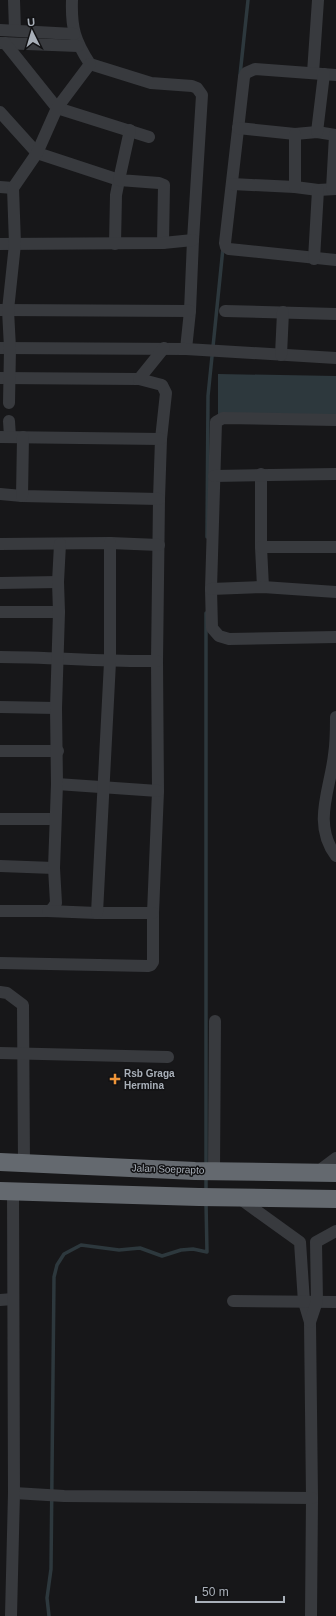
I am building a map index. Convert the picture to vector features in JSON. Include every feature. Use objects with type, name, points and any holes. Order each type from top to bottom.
[{"type":"highway","name":"Jalan Soeprapto","points":[[0,1162],[207,1171],[336,1174]]},
{"type":"highway","points":[[7,1191],[239,1198],[336,1199]]},
{"type":"street","points":[[14,0],[15,30]]},
{"type":"street","points":[[72,0],[74,34],[78,46],[90,64],[151,83],[192,86],[200,91],[202,100],[190,311],[186,349]]},
{"type":"street","points":[[318,0],[324,74],[318,132]]},
{"type":"street","points":[[0,30],[74,34]]},
{"type":"street","points":[[3,43],[78,46]]},
{"type":"street","points":[[3,43],[57,108],[149,137]]},
{"type":"street","points":[[10,403],[5,378],[4,310],[15,244],[5,185],[37,153],[57,108],[90,64]]},
{"type":"street","points":[[324,74],[255,69],[248,71],[244,77],[225,243],[227,248],[336,260]]},
{"type":"street","points":[[0,112],[37,153],[119,180],[159,183],[164,185],[163,244]]},
{"type":"street","points":[[232,184],[295,187],[318,190],[334,189],[336,135],[318,132],[295,134],[238,128]]},
{"type":"street","points":[[115,244],[116,195],[130,130]]},
{"type":"street","points":[[295,134],[295,187]]},
{"type":"street","points":[[314,258],[318,190]]},
{"type":"street","points":[[0,244],[163,244],[193,240]]},
{"type":"street","points":[[4,310],[190,311]]},
{"type":"street","points":[[225,311],[336,314]]},
{"type":"street","points":[[281,355],[283,312]]},
{"type":"street","points":[[5,348],[202,349],[224,352],[336,358]]},
{"type":"street","points":[[140,379],[164,348]]},
{"type":"street","points":[[0,963],[151,965],[153,962],[153,913],[158,791],[156,661],[159,499],[161,439],[166,393],[162,385],[140,379],[5,378]]},
{"type":"street","points":[[336,420],[223,418],[216,422],[211,589],[212,628],[219,636],[229,639],[336,637]]},
{"type":"street","points":[[10,421],[5,437],[161,439]]},
{"type":"street","points":[[22,496],[23,437]]},
{"type":"street","points":[[214,476],[261,474],[336,474]]},
{"type":"street","points":[[261,474],[261,547],[263,587]]},
{"type":"street","points":[[0,494],[22,496],[159,499]]},
{"type":"street","points":[[0,544],[110,543],[159,545]]},
{"type":"street","points":[[97,913],[102,788],[110,662],[110,543]]},
{"type":"street","points":[[48,911],[52,909],[56,903],[54,868],[58,751],[56,708],[60,544]]},
{"type":"street","points":[[261,547],[336,547]]},
{"type":"street","points":[[0,583],[58,582]]},
{"type":"street","points":[[211,589],[263,587],[336,592]]},
{"type":"street","points":[[0,612],[59,612]]},
{"type":"street","points":[[0,657],[58,657],[110,662],[156,661]]},
{"type":"street","points":[[0,707],[56,708]]},
{"type":"street","points":[[336,717],[335,754],[324,806],[323,825],[330,849],[336,856]]},
{"type":"street","points":[[0,751],[58,751]]},
{"type":"street","points":[[57,784],[158,791]]},
{"type":"street","points":[[0,819],[55,819]]},
{"type":"street","points":[[0,866],[54,868]]},
{"type":"street","points":[[0,911],[153,913]]},
{"type":"street","points":[[0,992],[7,993],[23,1005],[24,1163]]},
{"type":"street","points":[[207,1171],[215,1021]]},
{"type":"street","points":[[0,1052],[168,1057]]},
{"type":"street","points":[[315,1173],[336,1158]]},
{"type":"street","points":[[7,1191],[13,1299],[14,1494],[10,1616]]},
{"type":"street","points":[[239,1198],[300,1242],[316,1242],[336,1231]]},
{"type":"street","points":[[300,1242],[304,1302],[310,1322],[312,1498],[311,1616]]},
{"type":"street","points":[[310,1322],[317,1301],[316,1242]]},
{"type":"street","points":[[0,1300],[13,1299]]},
{"type":"street","points":[[233,1301],[336,1302]]},
{"type":"street","points":[[14,1494],[64,1496],[312,1498]]},
{"type":"shaded area","points":[[218,374],[336,376],[336,417],[218,417]]},
{"type":"waterway","points":[[240,75],[248,0]]},
{"type":"waterway","points":[[207,537],[208,396],[223,248]]},
{"type":"waterway","points":[[206,613],[206,1167]]},
{"type":"waterway","points":[[206,1177],[206,1193]]},
{"type":"waterway","points":[[49,1616],[47,1598],[51,1569],[54,1277],[57,1265],[64,1254],[81,1245],[119,1250],[140,1248],[162,1256],[181,1250],[193,1249],[207,1252],[206,1203]]},
{"type":"place","name":"Rsb Graga Hermina","points":[[115,1079]]}]
